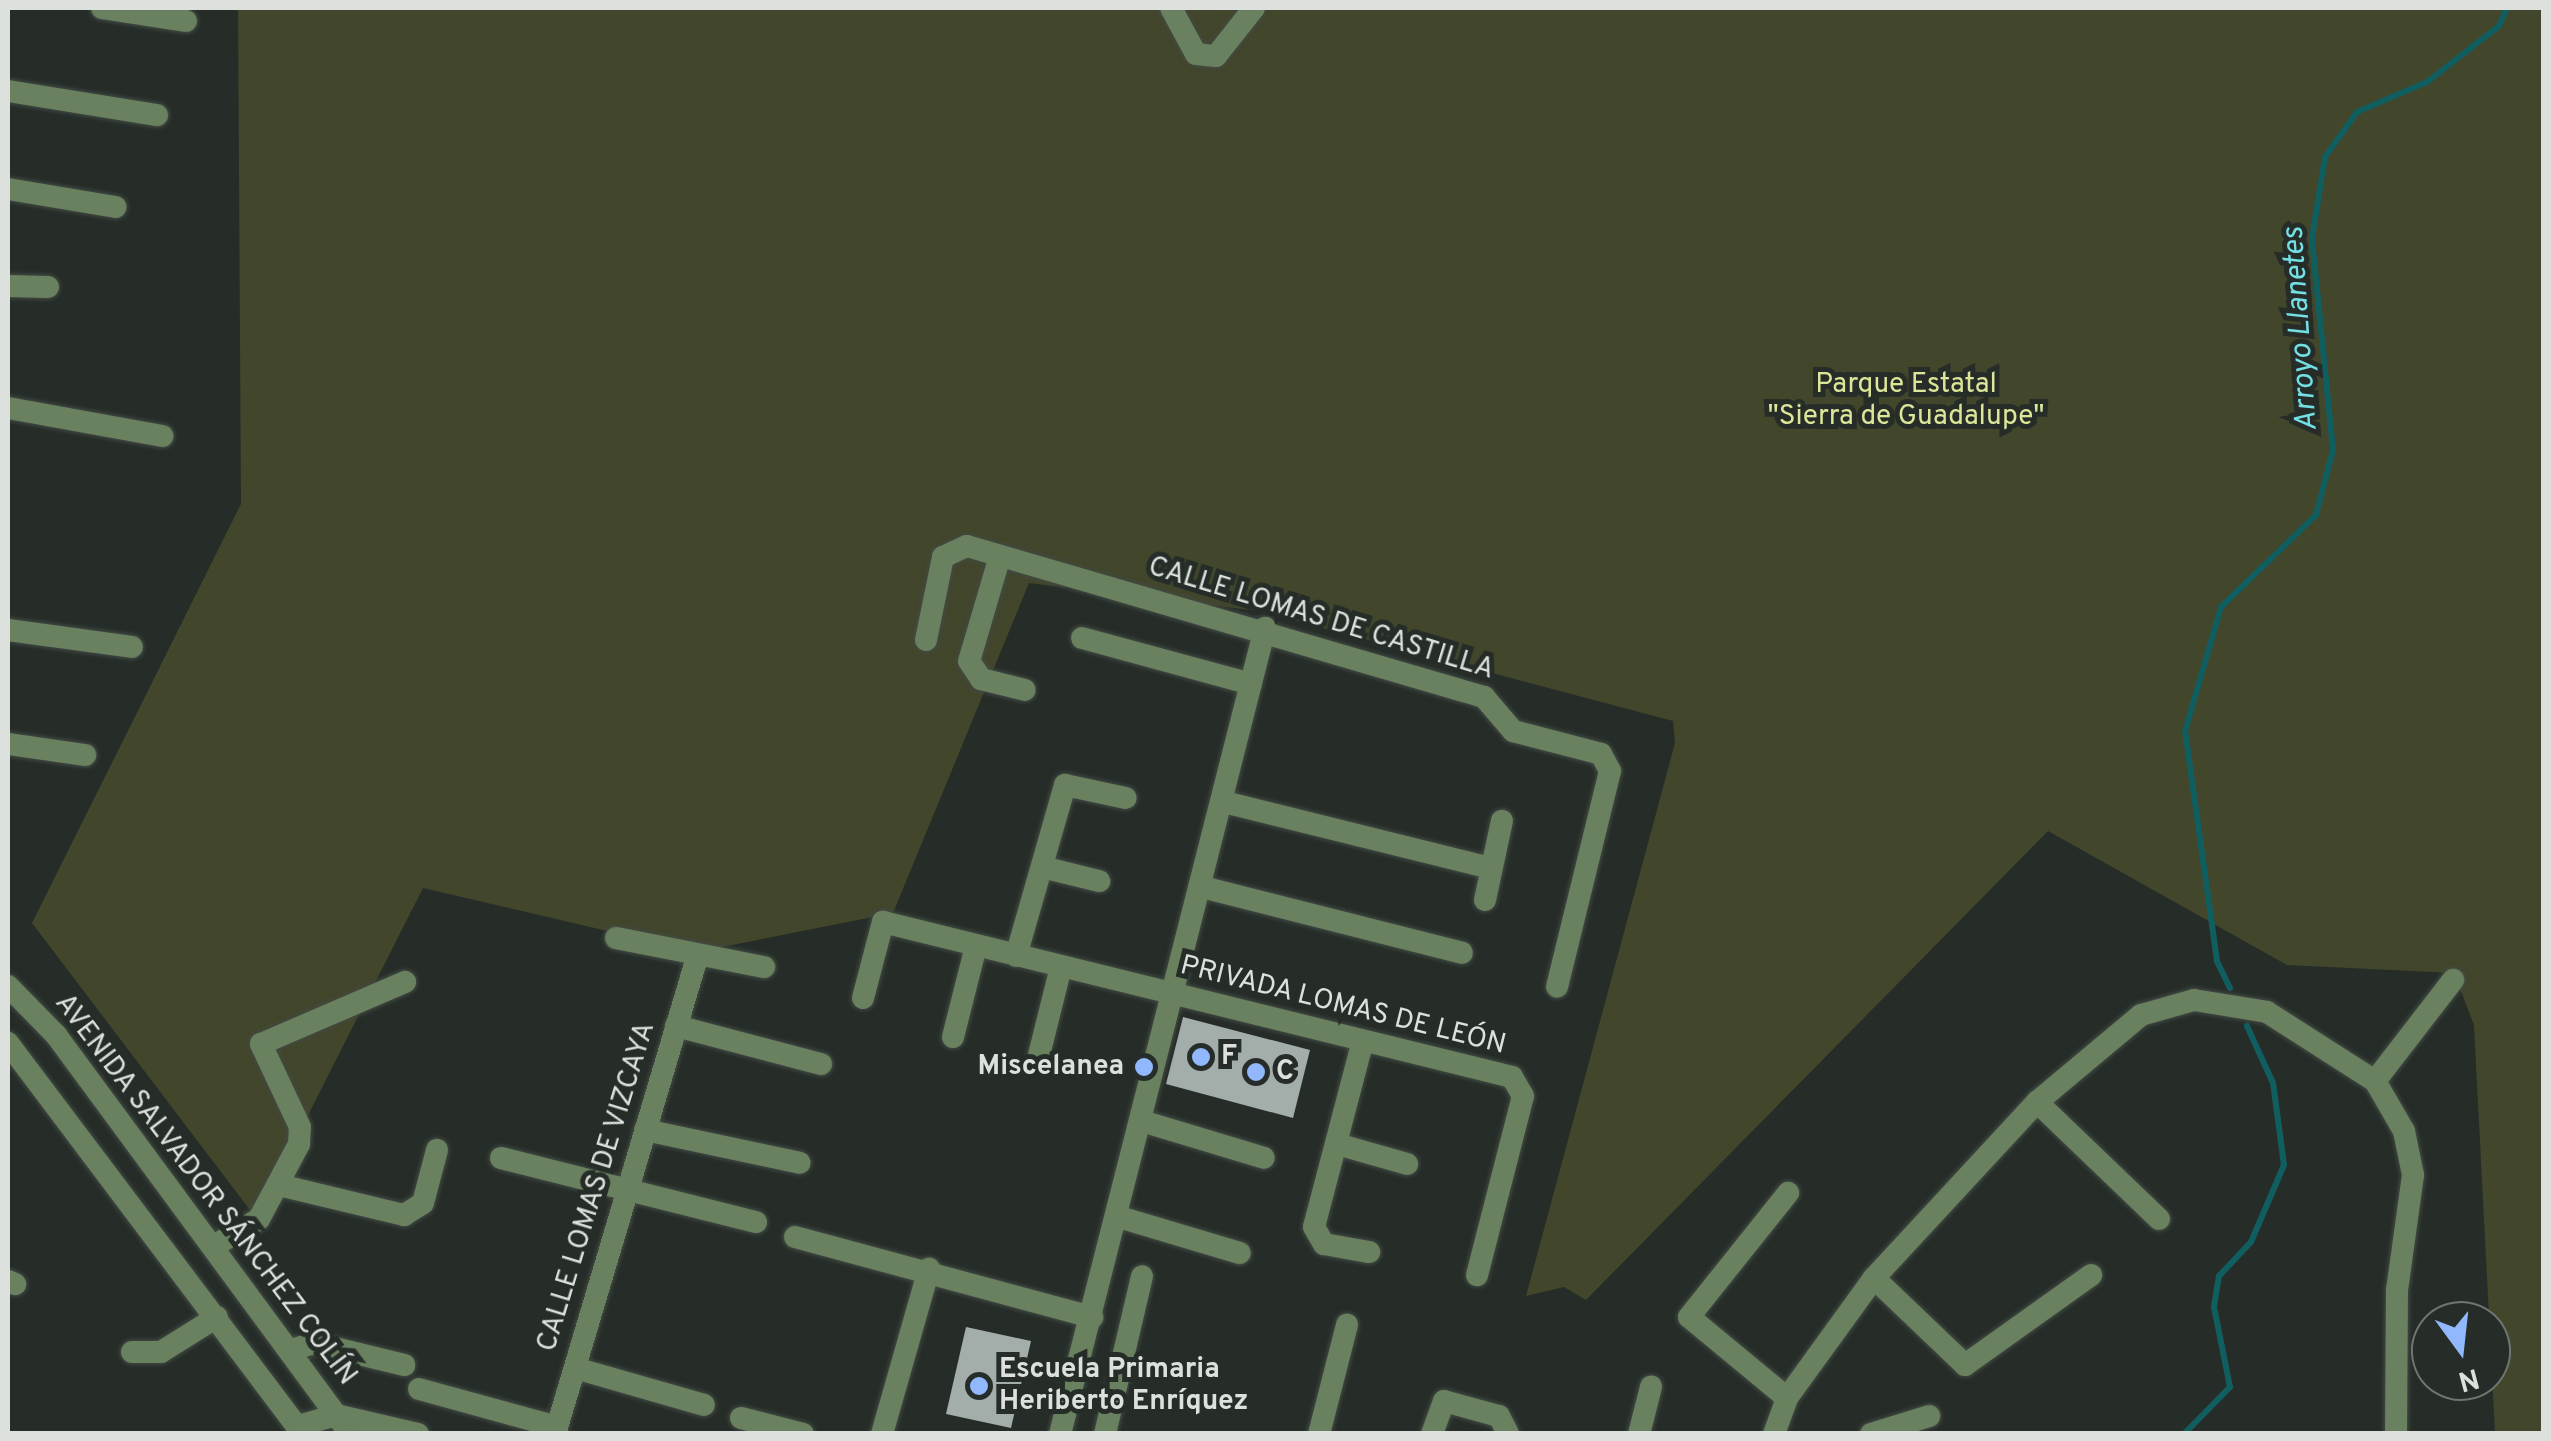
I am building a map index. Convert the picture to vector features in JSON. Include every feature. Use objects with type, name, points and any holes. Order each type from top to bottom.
[{"type":"street","points":[[102,8],[146,11],[186,20]]},
{"type":"street","points":[[1171,8],[1196,54],[1216,56],[1254,8]]},
{"type":"street","points":[[8,91],[157,115]]},
{"type":"street","points":[[8,189],[116,207]]},
{"type":"street","points":[[8,286],[48,287]]},
{"type":"street","points":[[8,408],[162,436]]},
{"type":"street","name":"CALLE LOMAS DE CASTILLA","points":[[926,640],[952,546],[1265,628],[1484,697],[1513,730],[1609,762],[1557,987]]},
{"type":"street","points":[[1000,556],[969,661],[981,679],[1025,690]]},
{"type":"street","points":[[1060,1434],[1145,1122],[1174,996],[1206,888],[1265,628]]},
{"type":"street","points":[[8,630],[132,648]]},
{"type":"street","points":[[1082,638],[1252,684]]},
{"type":"street","points":[[8,744],[85,755]]},
{"type":"street","points":[[1016,956],[1065,785],[1126,798]]},
{"type":"street","points":[[1224,802],[1491,868]]},
{"type":"street","points":[[1486,900],[1502,821]]},
{"type":"street","points":[[1042,867],[1099,882]]},
{"type":"street","points":[[1206,888],[1462,952]]},
{"type":"street","name":"PRIVADA LOMAS DE LEÓN","points":[[863,998],[883,922],[1520,1085],[1477,1276]]},
{"type":"street","points":[[616,938],[697,957],[764,967]]},
{"type":"street","points":[[953,1036],[976,946]]},
{"type":"street","name":"CALLE LOMAS DE VIZCAYA","points":[[556,1430],[697,957]]},
{"type":"street","points":[[1039,1055],[1061,968]]},
{"type":"street","points":[[2376,1081],[2453,980]]},
{"type":"street","points":[[214,1246],[250,1228],[279,1185],[300,1127],[260,1044],[405,982]]},
{"type":"street","name":"AVENIDA SALVADOR SÁNCHEZ COLÍN","points":[[8,986],[56,1035],[343,1424]]},
{"type":"street","points":[[1774,1434],[1787,1398],[1874,1278],[2037,1102],[2140,1015],[2194,1000],[2267,1012],[2376,1081],[2404,1131],[2414,1175],[2396,1290],[2396,1434]]},
{"type":"street","points":[[676,1026],[821,1064]]},
{"type":"street","points":[[8,1043],[300,1430],[343,1424],[418,1434]]},
{"type":"street","points":[[1362,1044],[1315,1238],[1369,1252]]},
{"type":"street","points":[[2037,1102],[2159,1219]]},
{"type":"street","points":[[1145,1122],[1264,1158]]},
{"type":"street","points":[[645,1130],[800,1163]]},
{"type":"street","points":[[1337,1144],[1408,1164]]},
{"type":"street","points":[[279,1185],[404,1215],[423,1203],[437,1150]]},
{"type":"street","points":[[501,1158],[756,1222]]},
{"type":"street","points":[[1787,1398],[1688,1317],[1788,1192]]},
{"type":"street","points":[[142,1218],[176,1195]]},
{"type":"street","points":[[1119,1217],[1240,1253]]},
{"type":"street","points":[[795,1237],[929,1269],[1092,1316]]},
{"type":"street","points":[[882,1434],[929,1269]]},
{"type":"street","points":[[1874,1278],[1966,1365],[2091,1275]]},
{"type":"street","points":[[1105,1434],[1142,1276]]},
{"type":"street","points":[[132,1352],[162,1352],[217,1316]]},
{"type":"street","points":[[1319,1434],[1347,1325]]},
{"type":"street","points":[[290,1350],[314,1343],[404,1365]]},
{"type":"street","points":[[575,1368],[704,1405]]},
{"type":"street","points":[[1638,1434],[1651,1388]]},
{"type":"street","points":[[419,1389],[556,1430]]},
{"type":"street","points":[[1432,1434],[1444,1401],[1499,1416],[1508,1434]]},
{"type":"street","points":[[1871,1434],[1929,1416]]},
{"type":"street","points":[[741,1418],[803,1434]]},
{"type":"green space","name":"Parque Estatal \"Sierra de Guadalupe\"","points":[[238,8],[2543,8],[2543,1433],[2495,1433],[2493,1401],[2511,1401],[2511,1301],[2488,1301],[2474,1025],[2454,973],[2287,965],[2048,831],[1586,1300],[1564,1287],[1526,1296],[1675,743],[1673,721],[1259,611],[1029,583],[893,913],[697,952],[423,888],[256,1218],[32,923],[241,504]]},
{"type":"building","points":[[1183,1017],[1310,1050],[1293,1118],[1166,1084]]},
{"type":"building","points":[[966,1327],[1031,1341],[1011,1428],[946,1414]]},
{"type":"waterway","name":"Arroyo Llanetes","points":[[2230,988],[2217,961],[2185,731],[2221,607],[2316,515],[2333,450],[2312,238],[2325,157],[2357,112],[2427,82],[2499,26],[2507,8]]},
{"type":"waterway","name":"Arroyo Llanetes","points":[[2184,1434],[2230,1387],[2214,1307],[2219,1276],[2251,1242],[2284,1165],[2273,1083],[2247,1026]]},
{"type":"place","name":"F","points":[[1201,1057]]},
{"type":"place","name":"Miscelanea","points":[[1144,1067]]},
{"type":"place","name":"C","points":[[1256,1072]]},
{"type":"place","name":"Escuela Primaria Heriberto Enríquez","points":[[979,1386]]}]
